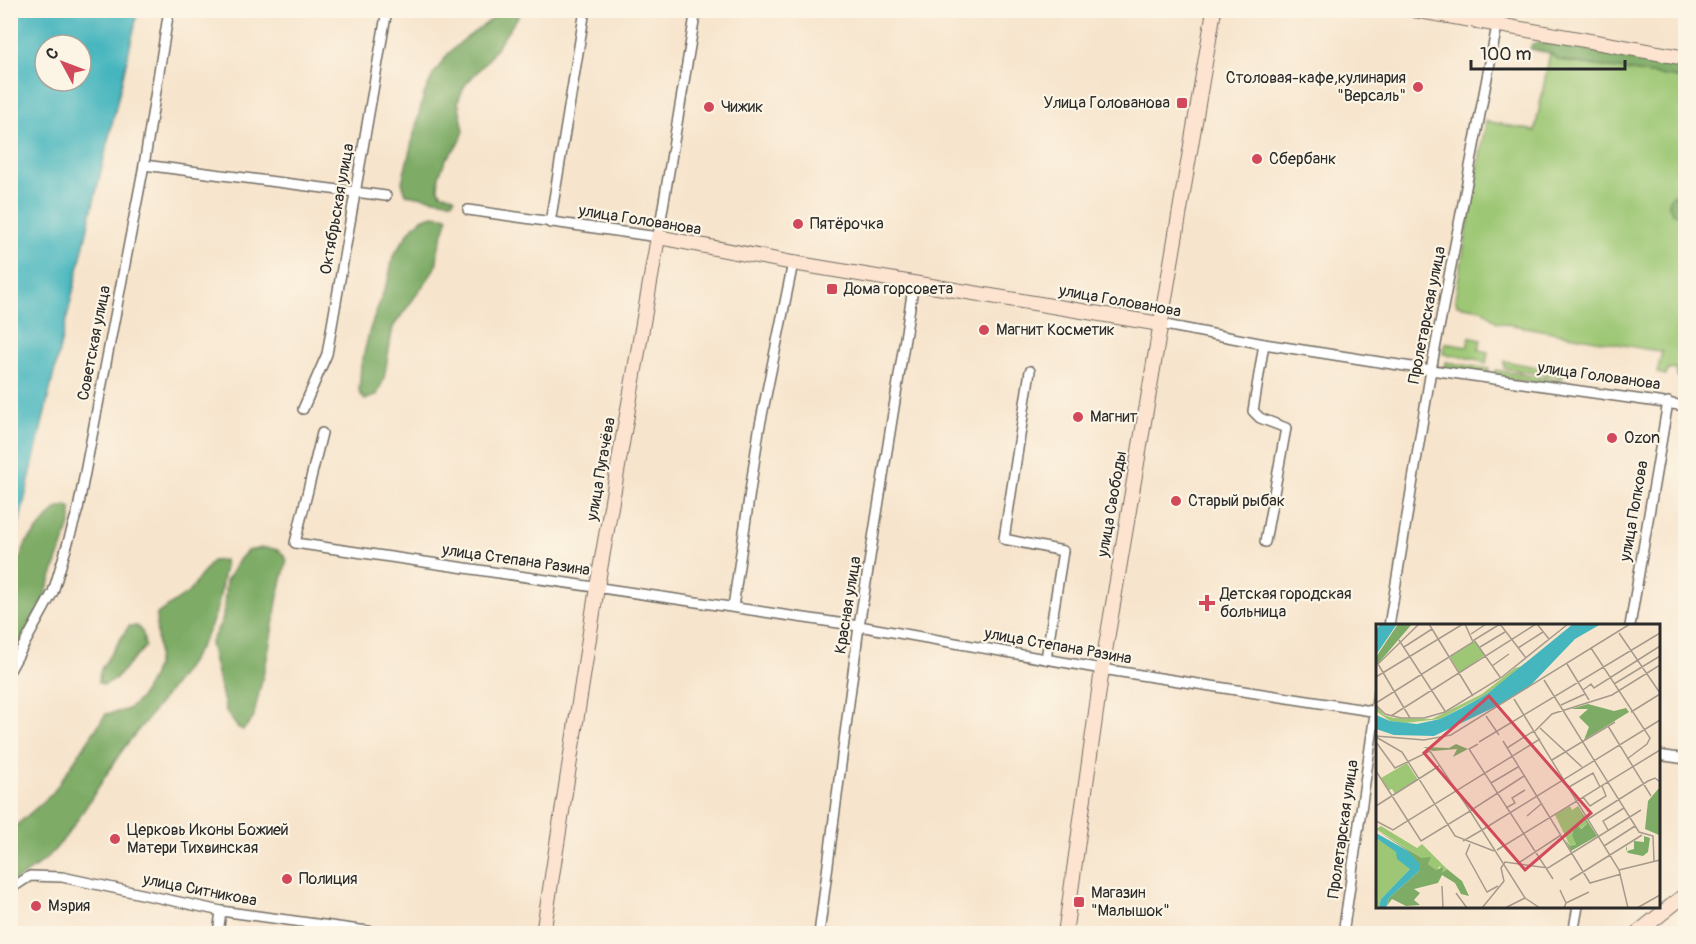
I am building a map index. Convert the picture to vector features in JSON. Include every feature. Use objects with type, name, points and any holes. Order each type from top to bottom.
[{"type":"street","name":"Советская улица","points":[[10,670],[53,592],[78,509],[144,165],[169,10]]},
{"type":"street","name":"Октябрьская улица","points":[[303,409],[327,354],[387,10]]},
{"type":"street","points":[[549,223],[585,10]]},
{"type":"street","name":"улица Пугачёва","points":[[543,933],[597,587],[696,10]]},
{"type":"street","name":"улица Свободы","points":[[1065,933],[1102,669],[1214,10]]},
{"type":"street","points":[[1414,10],[1686,58]]},
{"type":"street","name":"Пролетарская улица","points":[[1389,624],[1431,370],[1500,10]]},
{"type":"street","points":[[144,165],[386,196]]},
{"type":"street","name":"улица Голованова","points":[[468,210],[658,237],[1264,344],[1686,406]]},
{"type":"street","points":[[733,607],[759,430],[793,262]]},
{"type":"street","name":"Красная улица","points":[[819,933],[859,626],[914,282]]},
{"type":"street","points":[[1264,344],[1253,411],[1260,418],[1286,428],[1265,542]]},
{"type":"street","points":[[1030,371],[1004,539],[1063,551],[1046,659]]},
{"type":"street","name":"улица Попкова","points":[[1630,624],[1668,402]]},
{"type":"street","name":"улица Степана Разина","points":[[322,433],[295,543],[859,626],[1102,669],[1376,712]]},
{"type":"street","name":"Пролетарская улица","points":[[1343,933],[1376,712]]},
{"type":"street","points":[[1660,755],[1686,759]]},
{"type":"street","name":"улица Ситникова","points":[[10,889],[30,876],[62,877],[221,911],[389,933]]},
{"type":"street","points":[[1636,933],[1686,894]]},
{"type":"street","points":[[1573,933],[1578,908]]},
{"type":"street","points":[[218,933],[221,911]]},
{"type":"green space","points":[[503,11],[522,11],[488,60],[465,85],[458,101],[464,131],[460,142],[446,159],[439,176],[438,189],[442,194],[455,198],[452,202],[406,194],[402,182],[424,94],[433,75],[448,54],[462,41]]},
{"type":"green space","points":[[1540,42],[1685,67],[1685,79],[1558,60],[1550,53],[1530,49],[1532,44]]},
{"type":"green space","points":[[1550,53],[1558,60],[1685,79],[1685,189],[1680,189],[1673,213],[1685,216],[1685,378],[1677,377],[1674,368],[1668,369],[1666,375],[1657,373],[1662,352],[1497,322],[1482,309],[1457,305],[1455,299],[1486,121],[1535,131]]},
{"type":"green space","points":[[1680,189],[1685,189],[1685,216],[1673,213],[1669,206],[1669,199]]},
{"type":"green space","points":[[433,215],[448,217],[438,250],[437,263],[393,327],[384,378],[377,395],[365,400],[359,392],[361,365],[370,329],[389,277],[393,256],[411,229],[422,219]]},
{"type":"green space","points":[[1470,337],[1481,340],[1479,350],[1488,352],[1486,364],[1475,359],[1443,354],[1445,343],[1467,347]]},
{"type":"green space","points":[[1504,361],[1564,372],[1563,378],[1504,368]]},
{"type":"green space","points":[[1446,362],[1489,369],[1488,375],[1445,368]]},
{"type":"green space","points":[[1495,370],[1574,383],[1572,388],[1494,377]]},
{"type":"green space","points":[[66,506],[71,508],[71,522],[43,601],[11,660],[11,581],[26,543],[56,509]]},
{"type":"green space","points":[[262,548],[277,550],[287,560],[253,719],[243,730],[237,727],[226,711],[210,644],[223,618],[226,581],[247,551]]},
{"type":"green space","points":[[224,560],[225,567],[216,612],[200,647],[124,748],[59,845],[40,864],[11,883],[11,830],[52,794],[106,714],[128,709],[139,699],[149,684],[157,659],[157,614],[188,593],[212,561]]},
{"type":"green space","points":[[129,626],[137,626],[143,633],[145,647],[115,679],[104,685],[98,682],[101,669]]},
{"type":"water","points":[[11,10],[137,11],[11,558]]},
{"type":"place","name":"Столовая-кафе,кулинария \"Версаль\"","points":[[1418,87]]},
{"type":"place","name":"Улица Голованова","points":[[1182,103]]},
{"type":"place","name":"Чижик","points":[[709,107]]},
{"type":"place","name":"Сбербанк","points":[[1257,159]]},
{"type":"place","name":"Пятёрочка","points":[[798,224]]},
{"type":"place","name":"Дома горсовета","points":[[832,289]]},
{"type":"place","name":"Магнит Косметик","points":[[984,330]]},
{"type":"place","name":"Магнит","points":[[1078,417]]},
{"type":"place","name":"Ozon","points":[[1612,438]]},
{"type":"place","name":"Старый рыбак","points":[[1176,501]]},
{"type":"place","name":"Детская городская больница","points":[[1207,603]]},
{"type":"place","name":"Церковь Иконы Божией Матери Тихвинская","points":[[115,839]]},
{"type":"place","name":"Полиция","points":[[287,879]]},
{"type":"place","name":"Магазин \"Малышок\"","points":[[1079,902]]},
{"type":"place","name":"Мэрия","points":[[36,906]]}]
